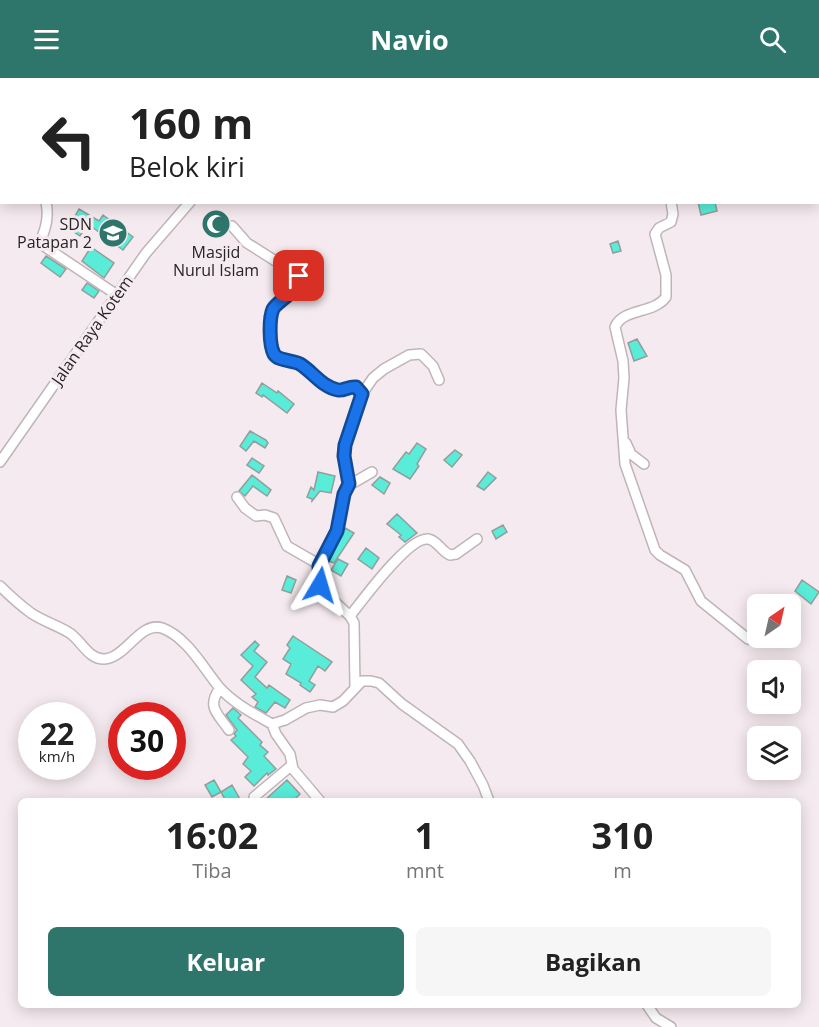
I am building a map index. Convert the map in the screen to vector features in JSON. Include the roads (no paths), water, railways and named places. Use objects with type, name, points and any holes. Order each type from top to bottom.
[{"type":"street","points":[[46,204],[48,213],[41,244],[117,295]]},
{"type":"street","name":"Jalan Raya Kotem","points":[[0,462],[146,253],[188,204]]},
{"type":"street","points":[[671,204],[672,222],[659,228],[654,234],[666,275],[666,297],[658,306],[621,318],[615,327],[623,361],[621,410],[624,464],[656,550],[660,555],[685,570],[701,601],[747,638]]},
{"type":"street","points":[[232,226],[247,243],[299,276],[300,284],[275,305],[272,312],[270,334],[274,354],[300,364],[332,388],[342,390],[356,387],[362,394]]},
{"type":"street","points":[[349,484],[344,456],[345,445],[362,394],[373,378],[384,369],[409,356],[421,354],[433,366],[439,380]]},
{"type":"street","points":[[624,441],[631,454],[644,464]]},
{"type":"street","points":[[355,687],[356,631],[354,623],[350,616],[324,592],[320,585],[319,566],[337,531],[344,494],[349,484],[372,472]]},
{"type":"street","points":[[237,497],[245,508],[256,516],[265,515],[274,518],[287,546],[319,566]]},
{"type":"street","points":[[350,616],[379,577],[420,542],[430,540],[450,555],[456,554],[477,539]]},
{"type":"street","points":[[0,586],[23,607],[76,637],[88,652],[98,658],[110,658],[128,647],[148,629],[163,629],[171,633],[193,653],[220,688],[238,703],[272,724],[290,754],[292,765],[298,776],[317,798]]},
{"type":"street","points":[[272,724],[285,720],[306,708],[320,705],[333,707],[343,701],[362,681],[379,683],[402,704],[458,744],[470,761],[488,798]]},
{"type":"street","points":[[220,688],[213,704],[214,709],[229,730]]},
{"type":"street","points":[[254,797],[292,765]]},
{"type":"street","points":[[649,1008],[656,1018],[671,1027]]},
{"type":"place","name":"Masjid Nurul Islam","points":[[216,224]]},
{"type":"place","name":"SDN Patapan 2","points":[[113,233]]}]
